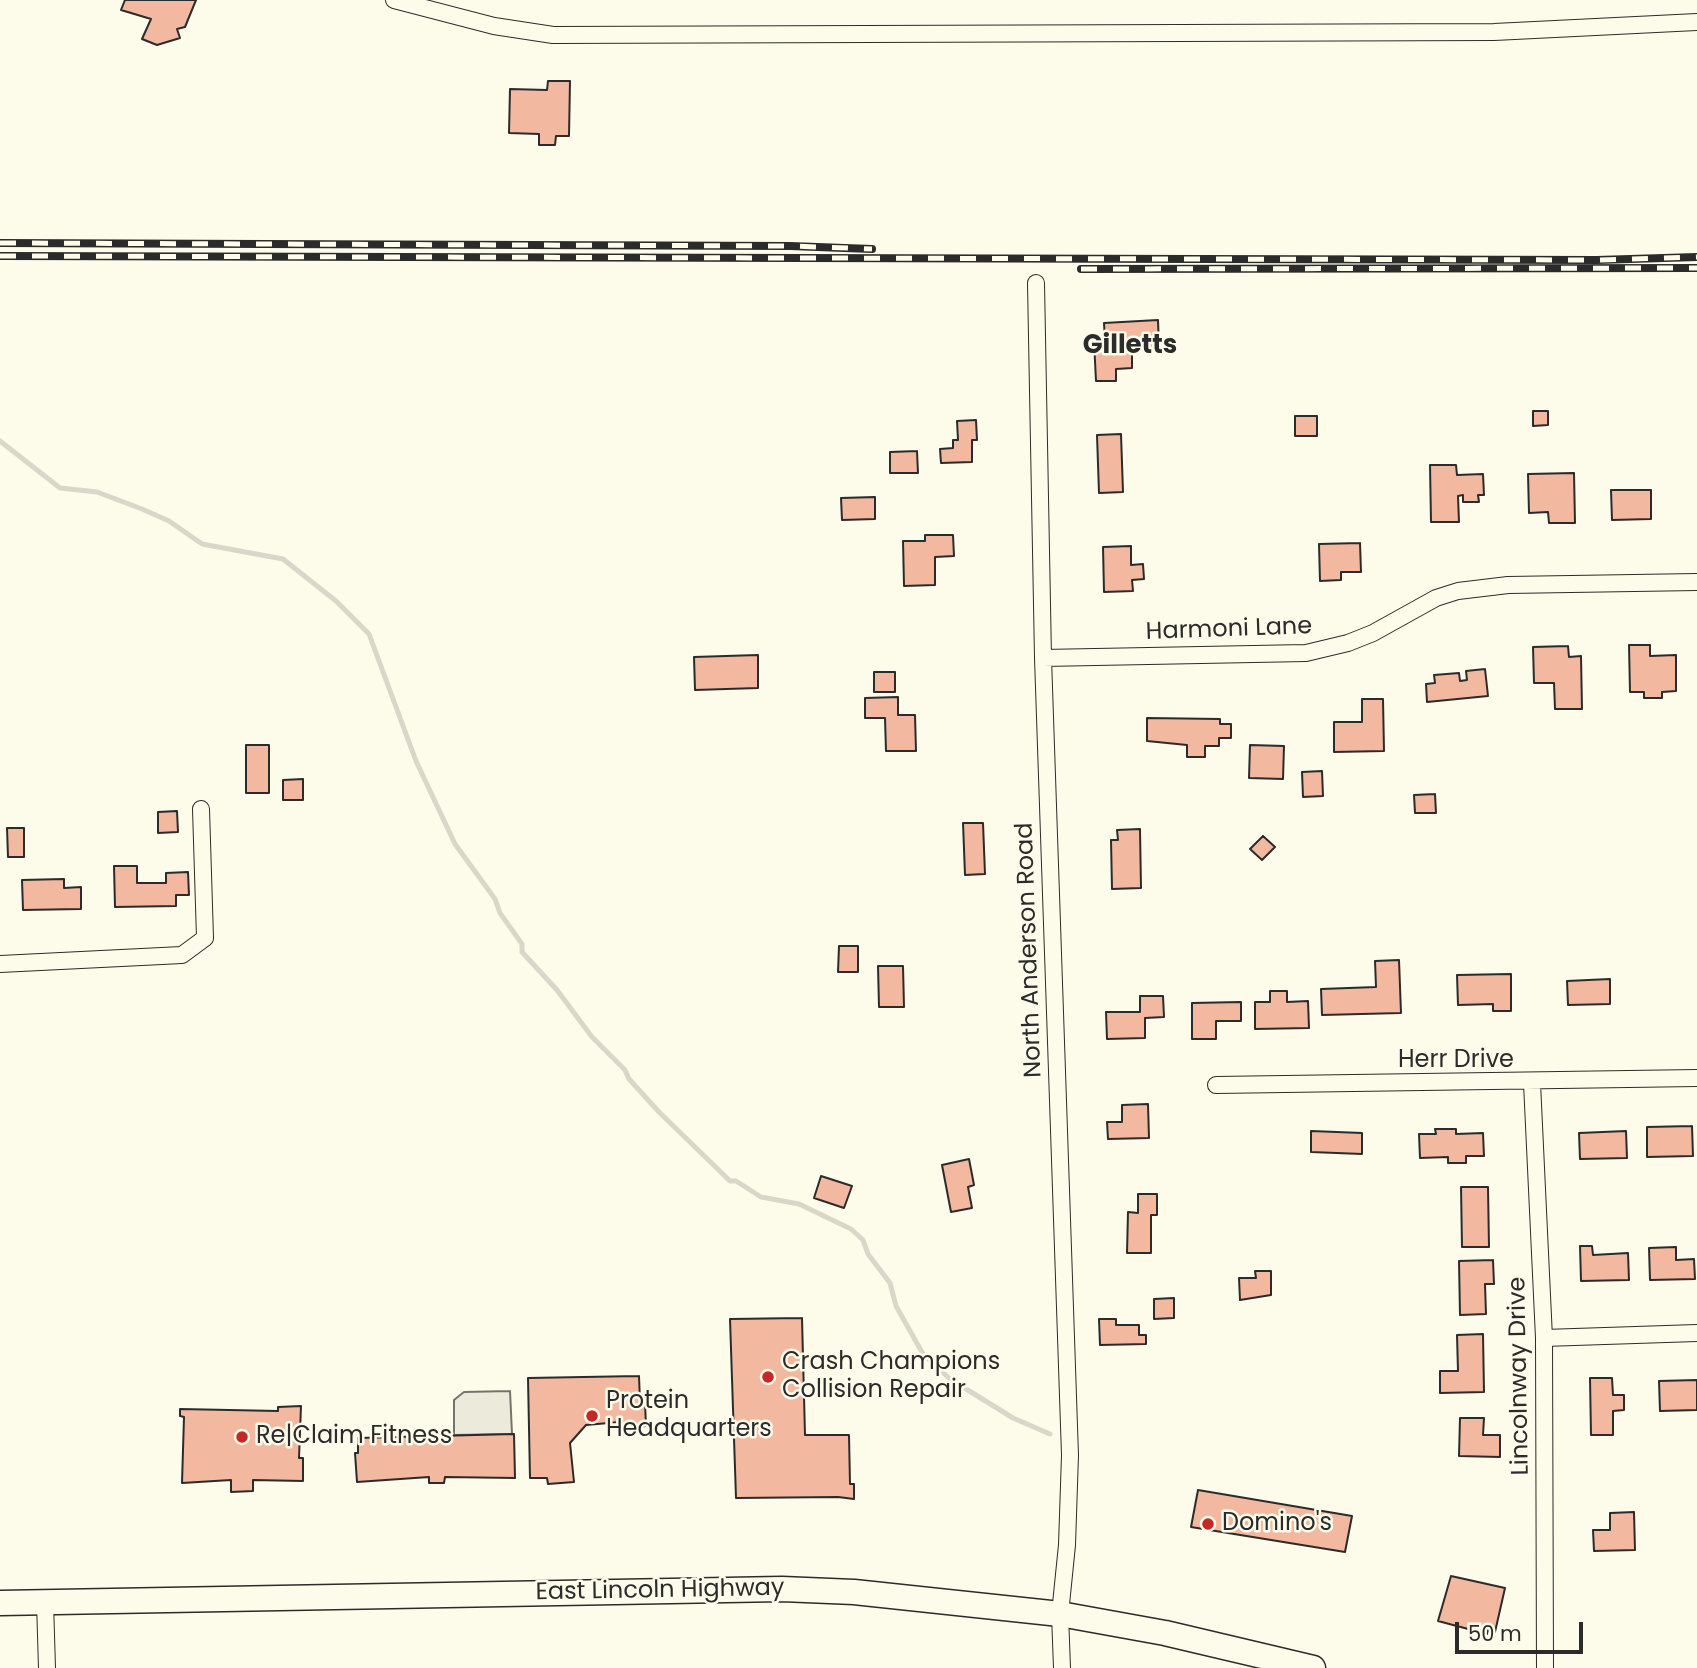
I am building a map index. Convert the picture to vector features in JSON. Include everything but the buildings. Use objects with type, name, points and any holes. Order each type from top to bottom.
[{"type":"main road","name":"East Lincoln Highway","points":[[0,1603],[782,1589],[896,1596],[1060,1614],[1165,1633],[1313,1668]]},
{"type":"street","points":[[394,0],[494,26],[553,35],[1481,33],[1697,22]]},
{"type":"street","name":"North Anderson Road","points":[[1036,283],[1043,658],[1070,1455],[1067,1545],[1060,1614],[1062,1668]]},
{"type":"street","name":"Harmoni Lane","points":[[1043,658],[1306,653],[1348,643],[1373,633],[1436,598],[1458,591],[1508,585],[1697,582]]},
{"type":"street","points":[[0,964],[182,956],[205,938],[201,809]]},
{"type":"street","name":"Herr Drive","points":[[1216,1085],[1697,1079]]},
{"type":"street","name":"Lincolnway Drive","points":[[1532,1083],[1544,1338],[1545,1668]]},
{"type":"street","points":[[1544,1338],[1697,1333]]},
{"type":"street","points":[[46,1602],[47,1668]]},
{"type":"shaded area","points":[[510,1391],[512,1434],[454,1435],[454,1400],[464,1392]]},
{"type":"waterway","points":[[0,441],[60,488],[97,492],[142,509],[169,521],[202,544],[283,559],[336,601],[369,634],[416,761],[455,844],[495,899],[500,913],[522,944],[522,952],[557,990],[592,1037],[625,1070],[629,1079],[659,1112],[730,1181],[736,1181],[761,1197],[799,1204],[851,1229],[863,1240],[868,1254],[890,1283],[896,1306],[923,1354],[950,1379],[1013,1418],[1050,1434]]},
{"type":"railway","points":[[0,243],[790,246],[872,249]]},
{"type":"railway","points":[[0,256],[1597,260],[1697,257]]},
{"type":"railway","points":[[1081,269],[1697,268]]},
{"type":"place","name":"Crash Champions Collision Repair","points":[[768,1377]]},
{"type":"place","name":"Protein Headquarters","points":[[592,1416]]},
{"type":"place","name":"Re|Claim Fitness","points":[[242,1437]]},
{"type":"place","name":"Domino's","points":[[1208,1524]]},
{"type":"district","name":"Gilletts","points":[[1130,346]]}]
